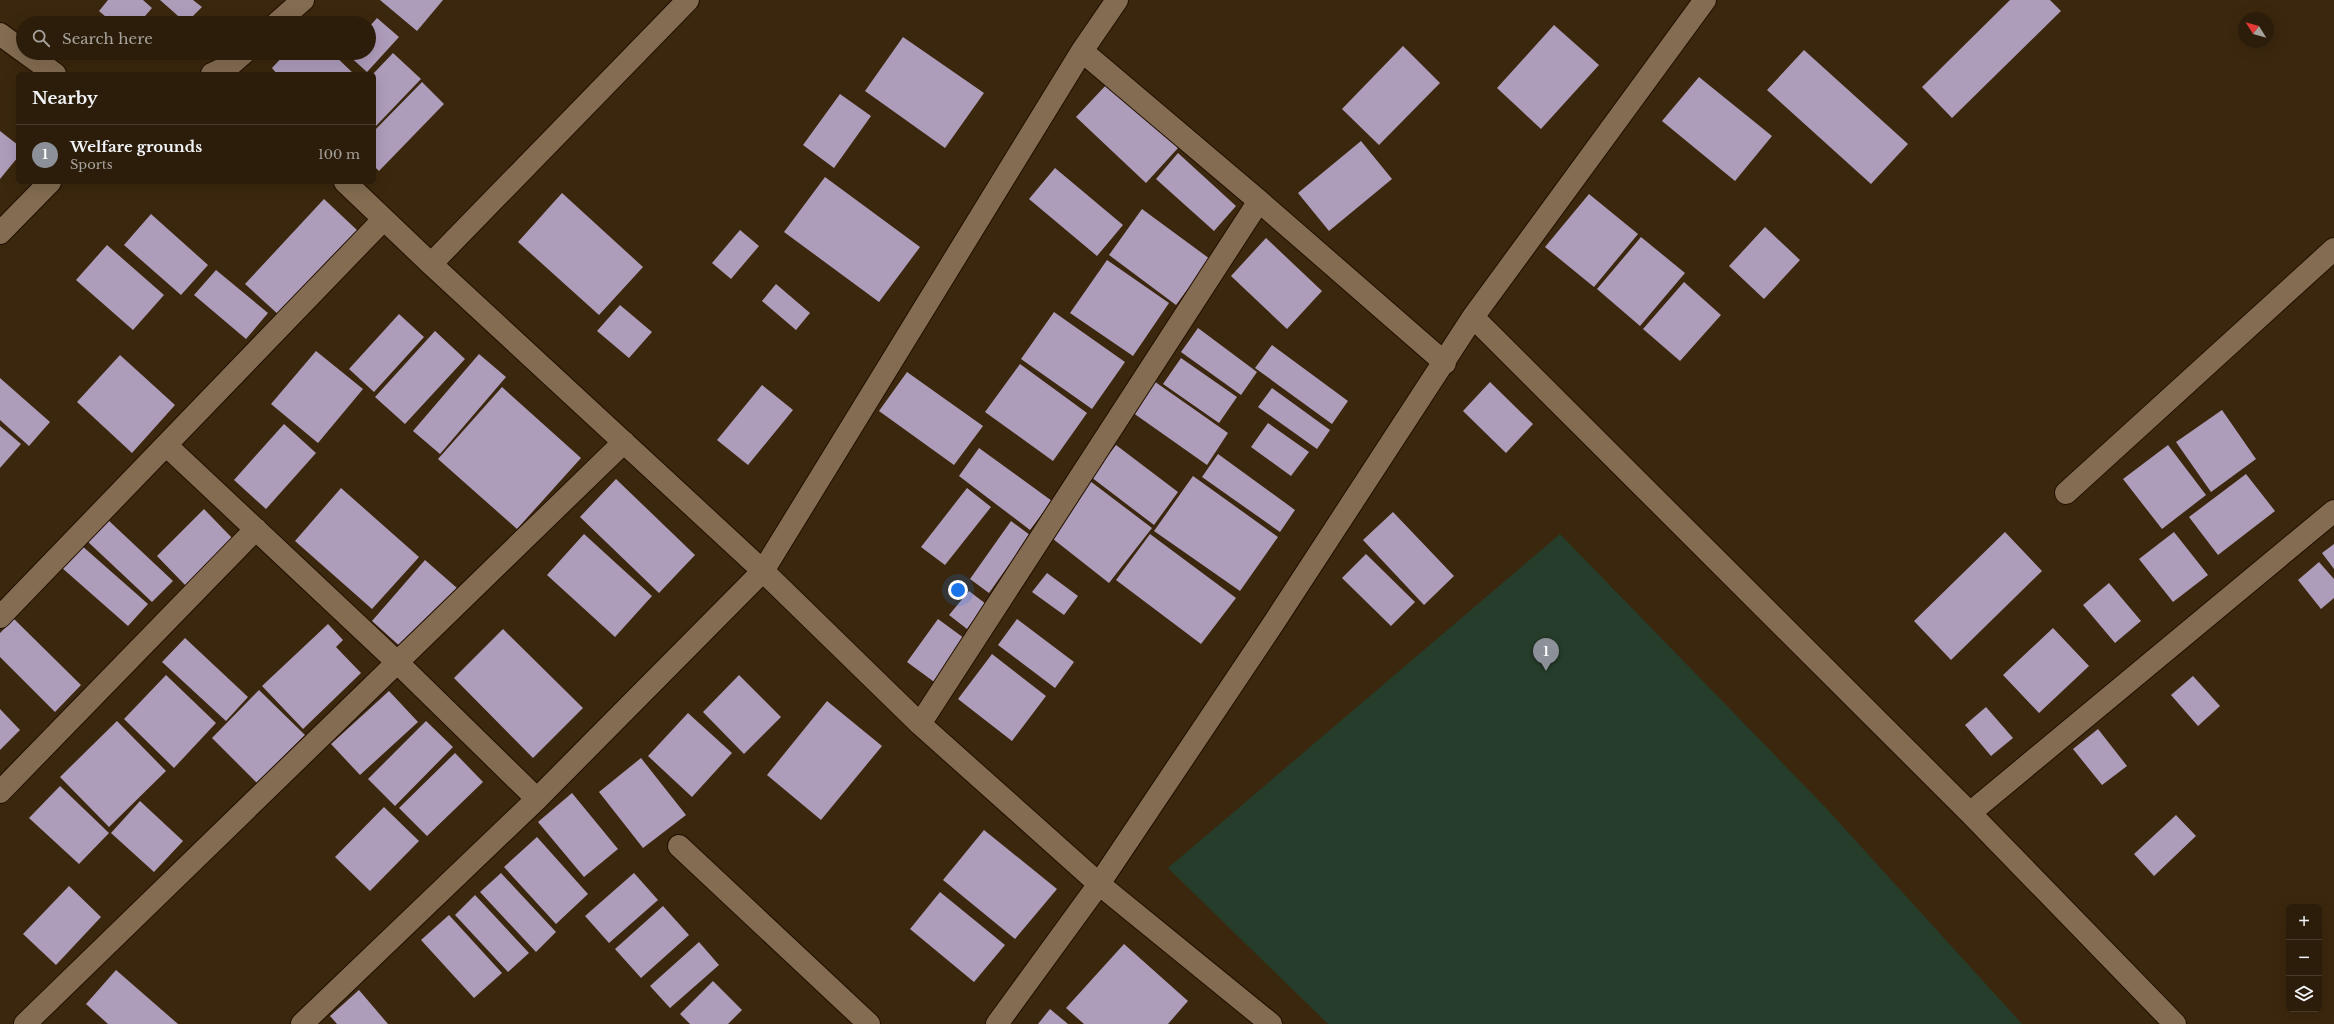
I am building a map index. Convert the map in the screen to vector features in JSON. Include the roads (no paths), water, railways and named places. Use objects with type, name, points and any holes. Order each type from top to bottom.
[{"type":"street","points":[[285,16],[303,0]]},
{"type":"street","points":[[431,264],[688,0]]},
{"type":"street","points":[[302,1024],[537,799],[763,571],[1082,51],[1117,0]]},
{"type":"street","points":[[997,1024],[1099,884],[1445,363],[1473,317],[1705,0]]},
{"type":"street","points":[[0,34],[16,46]]},
{"type":"street","points":[[1082,51],[1259,201],[1445,363]]},
{"type":"street","points":[[36,60],[52,72]]},
{"type":"street","points":[[0,233],[48,184]]},
{"type":"street","points":[[347,184],[383,220],[763,571],[920,724],[1099,884],[1271,1024]]},
{"type":"street","points":[[920,724],[1259,201]]},
{"type":"street","points":[[0,617],[383,220]]},
{"type":"street","points":[[2066,493],[2334,249]]},
{"type":"street","points":[[1473,317],[1970,813],[2175,1024]]},
{"type":"street","points":[[25,1024],[624,442]]},
{"type":"street","points":[[166,445],[398,663],[537,799]]},
{"type":"street","points":[[1970,813],[2334,511]]},
{"type":"street","points":[[0,792],[256,529]]},
{"type":"street","points":[[679,846],[869,1024]]},
{"type":"place","name":"Welfare grounds","points":[[1546,671]]}]
